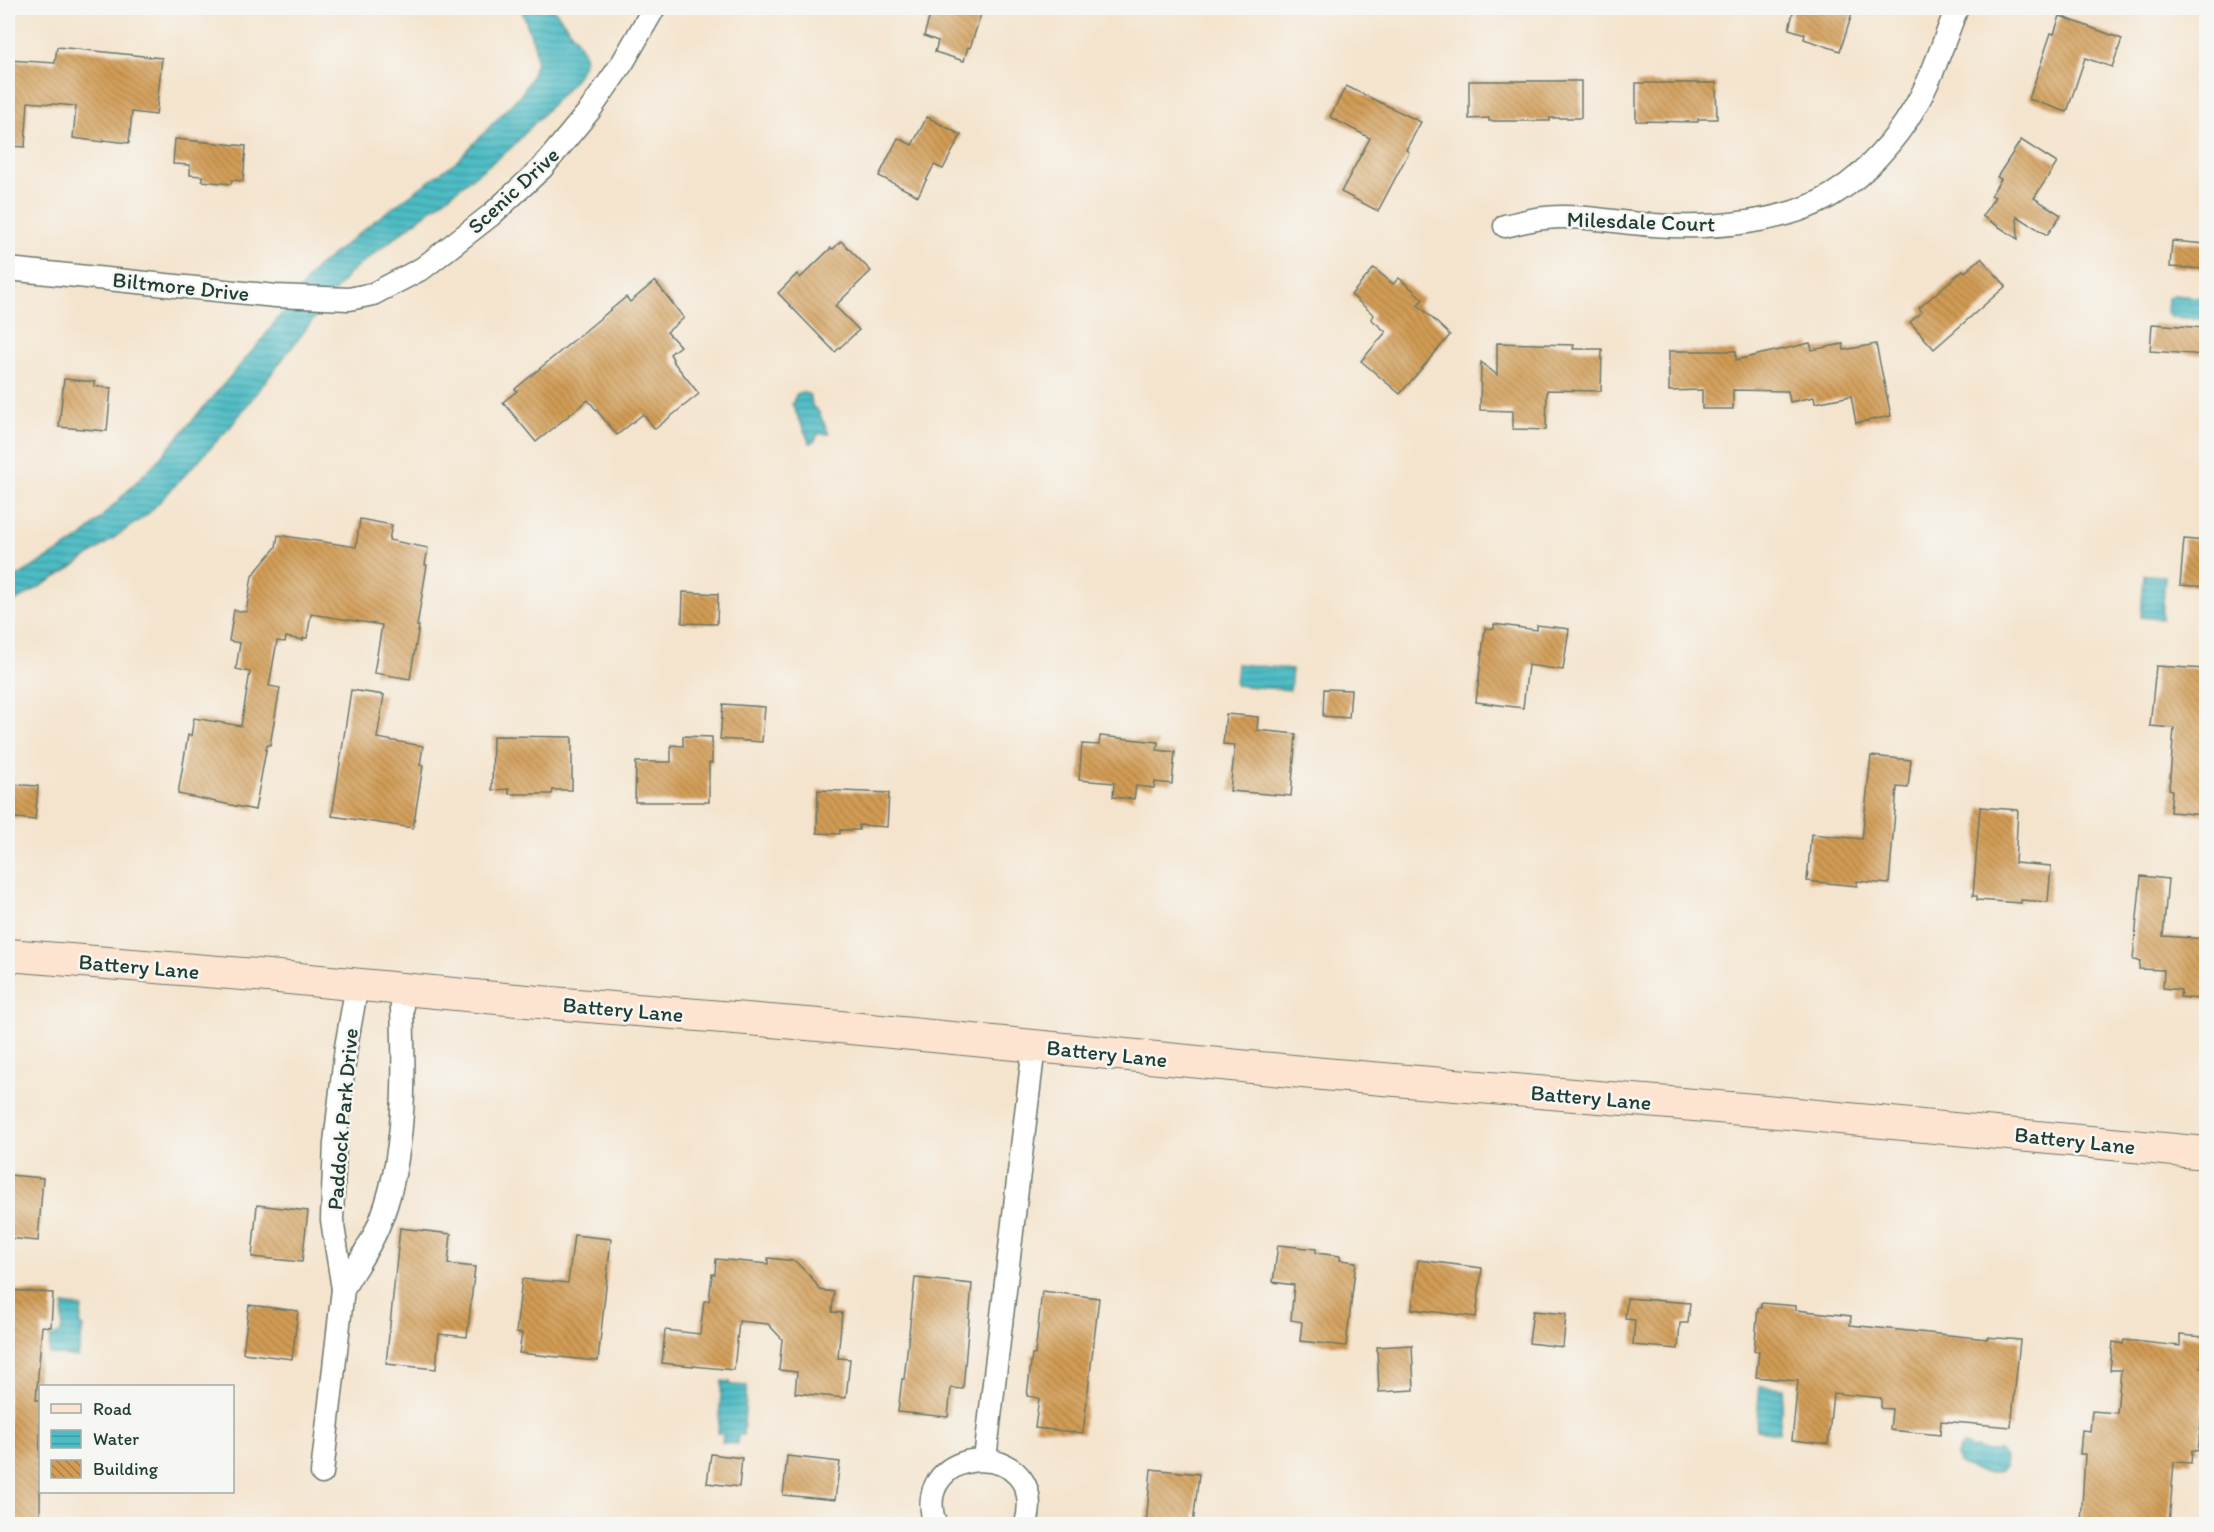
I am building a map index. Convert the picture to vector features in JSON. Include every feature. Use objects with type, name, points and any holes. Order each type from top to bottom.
[{"type":"main road","name":"Battery Lane","points":[[8,955],[1923,1126],[2206,1154]]},
{"type":"street","name":"Scenic Drive","points":[[345,299],[373,294],[423,268],[491,215],[542,168],[590,110],[623,62],[654,8]]},
{"type":"street","name":"Milesdale Court","points":[[1504,226],[1544,218],[1581,218],[1653,225],[1719,225],[1759,220],[1795,211],[1823,200],[1839,191],[1856,176],[1903,126],[1922,92],[1957,8]]},
{"type":"street","name":"Biltmore Drive","points":[[8,269],[276,296],[345,299]]},
{"type":"street","name":"Paddock Park Drive","points":[[322,1473],[343,1289],[332,1220],[335,1143],[346,1047],[357,985]]},
{"type":"street","name":"Paddock Park Drive","points":[[343,1289],[377,1230],[392,1183],[404,1085],[401,989]]},
{"type":"street","points":[[985,1459],[1034,1046]]},
{"type":"street","points":[[935,1524],[932,1503],[934,1491],[943,1476],[959,1464],[969,1460],[985,1459],[1003,1465],[1020,1480],[1029,1503],[1026,1524]]},
{"type":"water","points":[[521,8],[553,8],[575,37],[585,55],[583,67],[572,83],[511,148],[349,273],[231,426],[148,514],[71,568],[8,606],[8,582],[81,538],[160,458],[261,341],[315,269],[373,222],[458,160],[523,92],[536,61],[535,47]]},
{"type":"water","points":[[2173,295],[2206,298],[2206,317],[2204,319],[2171,317],[2167,312],[2168,298]]},
{"type":"water","points":[[802,392],[810,397],[812,406],[818,411],[829,434],[818,434],[815,441],[810,443],[792,404],[796,395]]},
{"type":"water","points":[[2144,575],[2165,576],[2162,619],[2141,617]]},
{"type":"water","points":[[1237,664],[1292,669],[1290,690],[1235,685]]},
{"type":"water","points":[[64,1305],[82,1307],[80,1326],[83,1327],[78,1357],[49,1354],[50,1337],[61,1333]]},
{"type":"water","points":[[722,1381],[730,1382],[731,1385],[747,1386],[743,1435],[738,1435],[737,1444],[722,1442],[723,1434],[718,1433]]},
{"type":"water","points":[[1760,1386],[1784,1388],[1779,1433],[1756,1430]]},
{"type":"water","points":[[1965,1445],[1971,1449],[1999,1451],[2005,1458],[2005,1466],[1989,1473],[1964,1466],[1959,1463],[1957,1456],[1959,1449]]},
{"type":"building","points":[[932,8],[983,8],[964,61],[935,52],[938,41],[924,36]]},
{"type":"building","points":[[1794,8],[1854,8],[1840,51],[1804,39],[1805,34],[1789,29]]},
{"type":"building","points":[[2060,16],[2122,39],[2112,67],[2085,58],[2067,112],[2029,99],[2051,33],[2054,34]]},
{"type":"building","points":[[57,47],[162,58],[156,115],[132,112],[129,143],[103,140],[103,142],[73,138],[76,106],[28,102],[25,147],[8,146],[8,60],[55,63]]},
{"type":"building","points":[[1469,81],[1581,81],[1581,118],[1550,118],[1550,121],[1469,119]]},
{"type":"building","points":[[1636,83],[1716,83],[1717,119],[1698,119],[1698,122],[1636,121]]},
{"type":"building","points":[[1346,86],[1421,122],[1406,150],[1409,152],[1378,211],[1341,192],[1370,138],[1330,117]]},
{"type":"building","points":[[927,117],[961,135],[943,169],[934,165],[918,196],[879,176],[898,138],[912,145]]},
{"type":"building","points":[[175,139],[246,146],[243,181],[232,180],[231,184],[202,181],[202,176],[190,175],[190,165],[173,164]]},
{"type":"building","points":[[2021,140],[2057,163],[2034,198],[2061,215],[2047,235],[2017,216],[2018,239],[1982,216],[1995,197],[1991,195],[2001,179],[1997,177]]},
{"type":"building","points":[[841,241],[871,271],[835,306],[859,330],[835,352],[778,293],[797,274],[800,278]]},
{"type":"building","points":[[2172,241],[2206,244],[2206,269],[2170,267]]},
{"type":"building","points":[[1981,258],[2006,286],[1934,349],[1910,322],[1922,312],[1919,308],[1963,270],[1965,272]]},
{"type":"building","points":[[1374,268],[1393,284],[1399,278],[1423,299],[1418,305],[1450,335],[1400,394],[1361,361],[1386,332],[1371,319],[1374,315],[1351,295]]},
{"type":"building","points":[[655,281],[684,318],[667,332],[680,346],[670,354],[672,360],[699,394],[655,429],[643,414],[617,435],[588,400],[536,442],[503,402],[517,391],[515,389],[626,297],[630,302]]},
{"type":"building","points":[[2152,324],[2206,328],[2206,355],[2150,351]]},
{"type":"building","points":[[1497,343],[1574,345],[1573,349],[1602,349],[1601,391],[1547,390],[1546,430],[1513,429],[1513,411],[1480,410],[1481,362],[1497,375]]},
{"type":"building","points":[[1810,343],[1812,350],[1843,344],[1844,350],[1876,344],[1891,416],[1856,423],[1851,396],[1815,403],[1814,397],[1790,402],[1788,391],[1733,390],[1733,409],[1702,409],[1702,390],[1669,391],[1669,351],[1736,351],[1736,360]]},
{"type":"building","points":[[64,379],[95,382],[94,386],[111,388],[107,431],[59,427]]},
{"type":"building","points":[[360,519],[392,525],[389,540],[428,548],[410,679],[374,673],[382,625],[311,614],[307,638],[303,640],[286,637],[285,642],[277,641],[269,686],[280,688],[255,810],[178,794],[188,735],[191,736],[194,718],[241,726],[250,672],[236,669],[240,643],[229,641],[234,610],[246,612],[252,576],[276,547],[278,535],[356,547]]},
{"type":"building","points":[[2184,539],[2206,541],[2206,587],[2180,585]]},
{"type":"building","points":[[683,592],[718,594],[717,624],[682,623]]},
{"type":"building","points":[[1494,624],[1537,630],[1537,625],[1569,629],[1563,670],[1528,665],[1523,708],[1476,702],[1485,628],[1494,629]]},
{"type":"building","points":[[2156,666],[2206,669],[2206,815],[2170,812],[2172,790],[2169,789],[2174,728],[2150,726]]},
{"type":"building","points":[[1324,689],[1351,690],[1349,718],[1323,716]]},
{"type":"building","points":[[351,690],[384,695],[377,738],[423,746],[420,765],[423,766],[413,828],[332,816]]},
{"type":"building","points":[[723,704],[765,707],[762,742],[720,739]]},
{"type":"building","points":[[1226,714],[1258,717],[1257,730],[1296,734],[1291,796],[1230,791],[1235,745],[1223,744]]},
{"type":"building","points":[[493,736],[572,737],[572,790],[553,790],[552,794],[509,794],[509,789],[492,790]]},
{"type":"building","points":[[683,736],[712,737],[709,802],[635,802],[636,762],[671,762],[671,745],[683,746]]},
{"type":"building","points":[[1100,736],[1158,742],[1157,750],[1175,752],[1172,784],[1155,782],[1154,788],[1136,786],[1134,799],[1113,797],[1114,783],[1079,780],[1082,744],[1099,745]]},
{"type":"building","points":[[1871,756],[1911,760],[1908,788],[1897,787],[1889,884],[1857,881],[1857,886],[1807,881],[1811,834],[1862,839]]},
{"type":"building","points":[[8,784],[38,786],[35,820],[8,817]]},
{"type":"building","points":[[818,790],[889,793],[887,827],[859,825],[859,830],[840,830],[840,834],[817,833]]},
{"type":"building","points":[[1980,807],[2018,810],[2015,863],[2051,866],[2048,902],[1977,900],[1977,896],[1973,896]]},
{"type":"building","points":[[2141,876],[2168,879],[2163,936],[2206,939],[2206,1000],[2180,997],[2181,990],[2163,988],[2164,970],[2139,969],[2140,961],[2133,960]]},
{"type":"building","points":[[8,1175],[43,1178],[38,1241],[8,1238]]},
{"type":"building","points":[[257,1205],[308,1211],[302,1262],[252,1257]]},
{"type":"building","points":[[400,1228],[451,1234],[448,1264],[475,1267],[467,1337],[439,1334],[436,1369],[386,1364]]},
{"type":"building","points":[[574,1235],[611,1239],[598,1361],[519,1353],[522,1333],[516,1333],[522,1279],[568,1283]]},
{"type":"building","points":[[1278,1245],[1316,1249],[1316,1253],[1340,1256],[1340,1260],[1356,1262],[1346,1346],[1300,1341],[1302,1322],[1291,1320],[1294,1285],[1273,1282]]},
{"type":"building","points":[[768,1258],[795,1261],[820,1290],[834,1292],[832,1312],[842,1313],[838,1358],[850,1359],[846,1398],[795,1393],[797,1372],[779,1370],[782,1339],[768,1324],[739,1321],[734,1370],[662,1363],[665,1330],[700,1334],[704,1301],[709,1301],[716,1259],[768,1264]]},
{"type":"building","points":[[1418,1260],[1482,1268],[1476,1317],[1412,1309]]},
{"type":"building","points":[[915,1278],[972,1284],[963,1389],[951,1388],[948,1417],[898,1412]]},
{"type":"building","points":[[8,1290],[53,1293],[51,1327],[42,1326],[36,1400],[39,1400],[40,1524],[8,1524]]},
{"type":"building","points":[[1042,1291],[1099,1298],[1083,1433],[1035,1428],[1039,1398],[1027,1396],[1032,1354],[1035,1355]]},
{"type":"building","points":[[1627,1298],[1690,1303],[1688,1323],[1680,1323],[1678,1349],[1633,1345],[1635,1320],[1625,1319]]},
{"type":"building","points":[[1761,1303],[1796,1306],[1796,1310],[1851,1316],[1850,1325],[1987,1339],[1987,1337],[2020,1340],[2011,1427],[1941,1421],[1940,1435],[1890,1430],[1892,1409],[1881,1408],[1881,1398],[1833,1393],[1828,1444],[1792,1440],[1798,1381],[1756,1377],[1759,1351],[1754,1351],[1758,1308],[1761,1308]]},
{"type":"building","points":[[249,1305],[298,1311],[292,1359],[243,1353]]},
{"type":"building","points":[[1533,1311],[1566,1314],[1563,1347],[1529,1343]]},
{"type":"building","points":[[2180,1335],[2204,1337],[2201,1368],[2206,1369],[2206,1372],[2198,1451],[2192,1450],[2191,1463],[2174,1462],[2169,1524],[2081,1524],[2085,1454],[2080,1454],[2082,1430],[2090,1431],[2092,1411],[2117,1413],[2121,1370],[2110,1370],[2113,1342],[2123,1344],[2124,1340],[2180,1346]]},
{"type":"building","points":[[1412,1345],[1414,1390],[1379,1392],[1377,1347]]},
{"type":"building","points":[[711,1454],[742,1458],[739,1487],[707,1483]]},
{"type":"building","points":[[787,1456],[840,1462],[835,1500],[783,1495]]},
{"type":"building","points":[[1151,1469],[1199,1474],[1193,1524],[1146,1524]]}]
